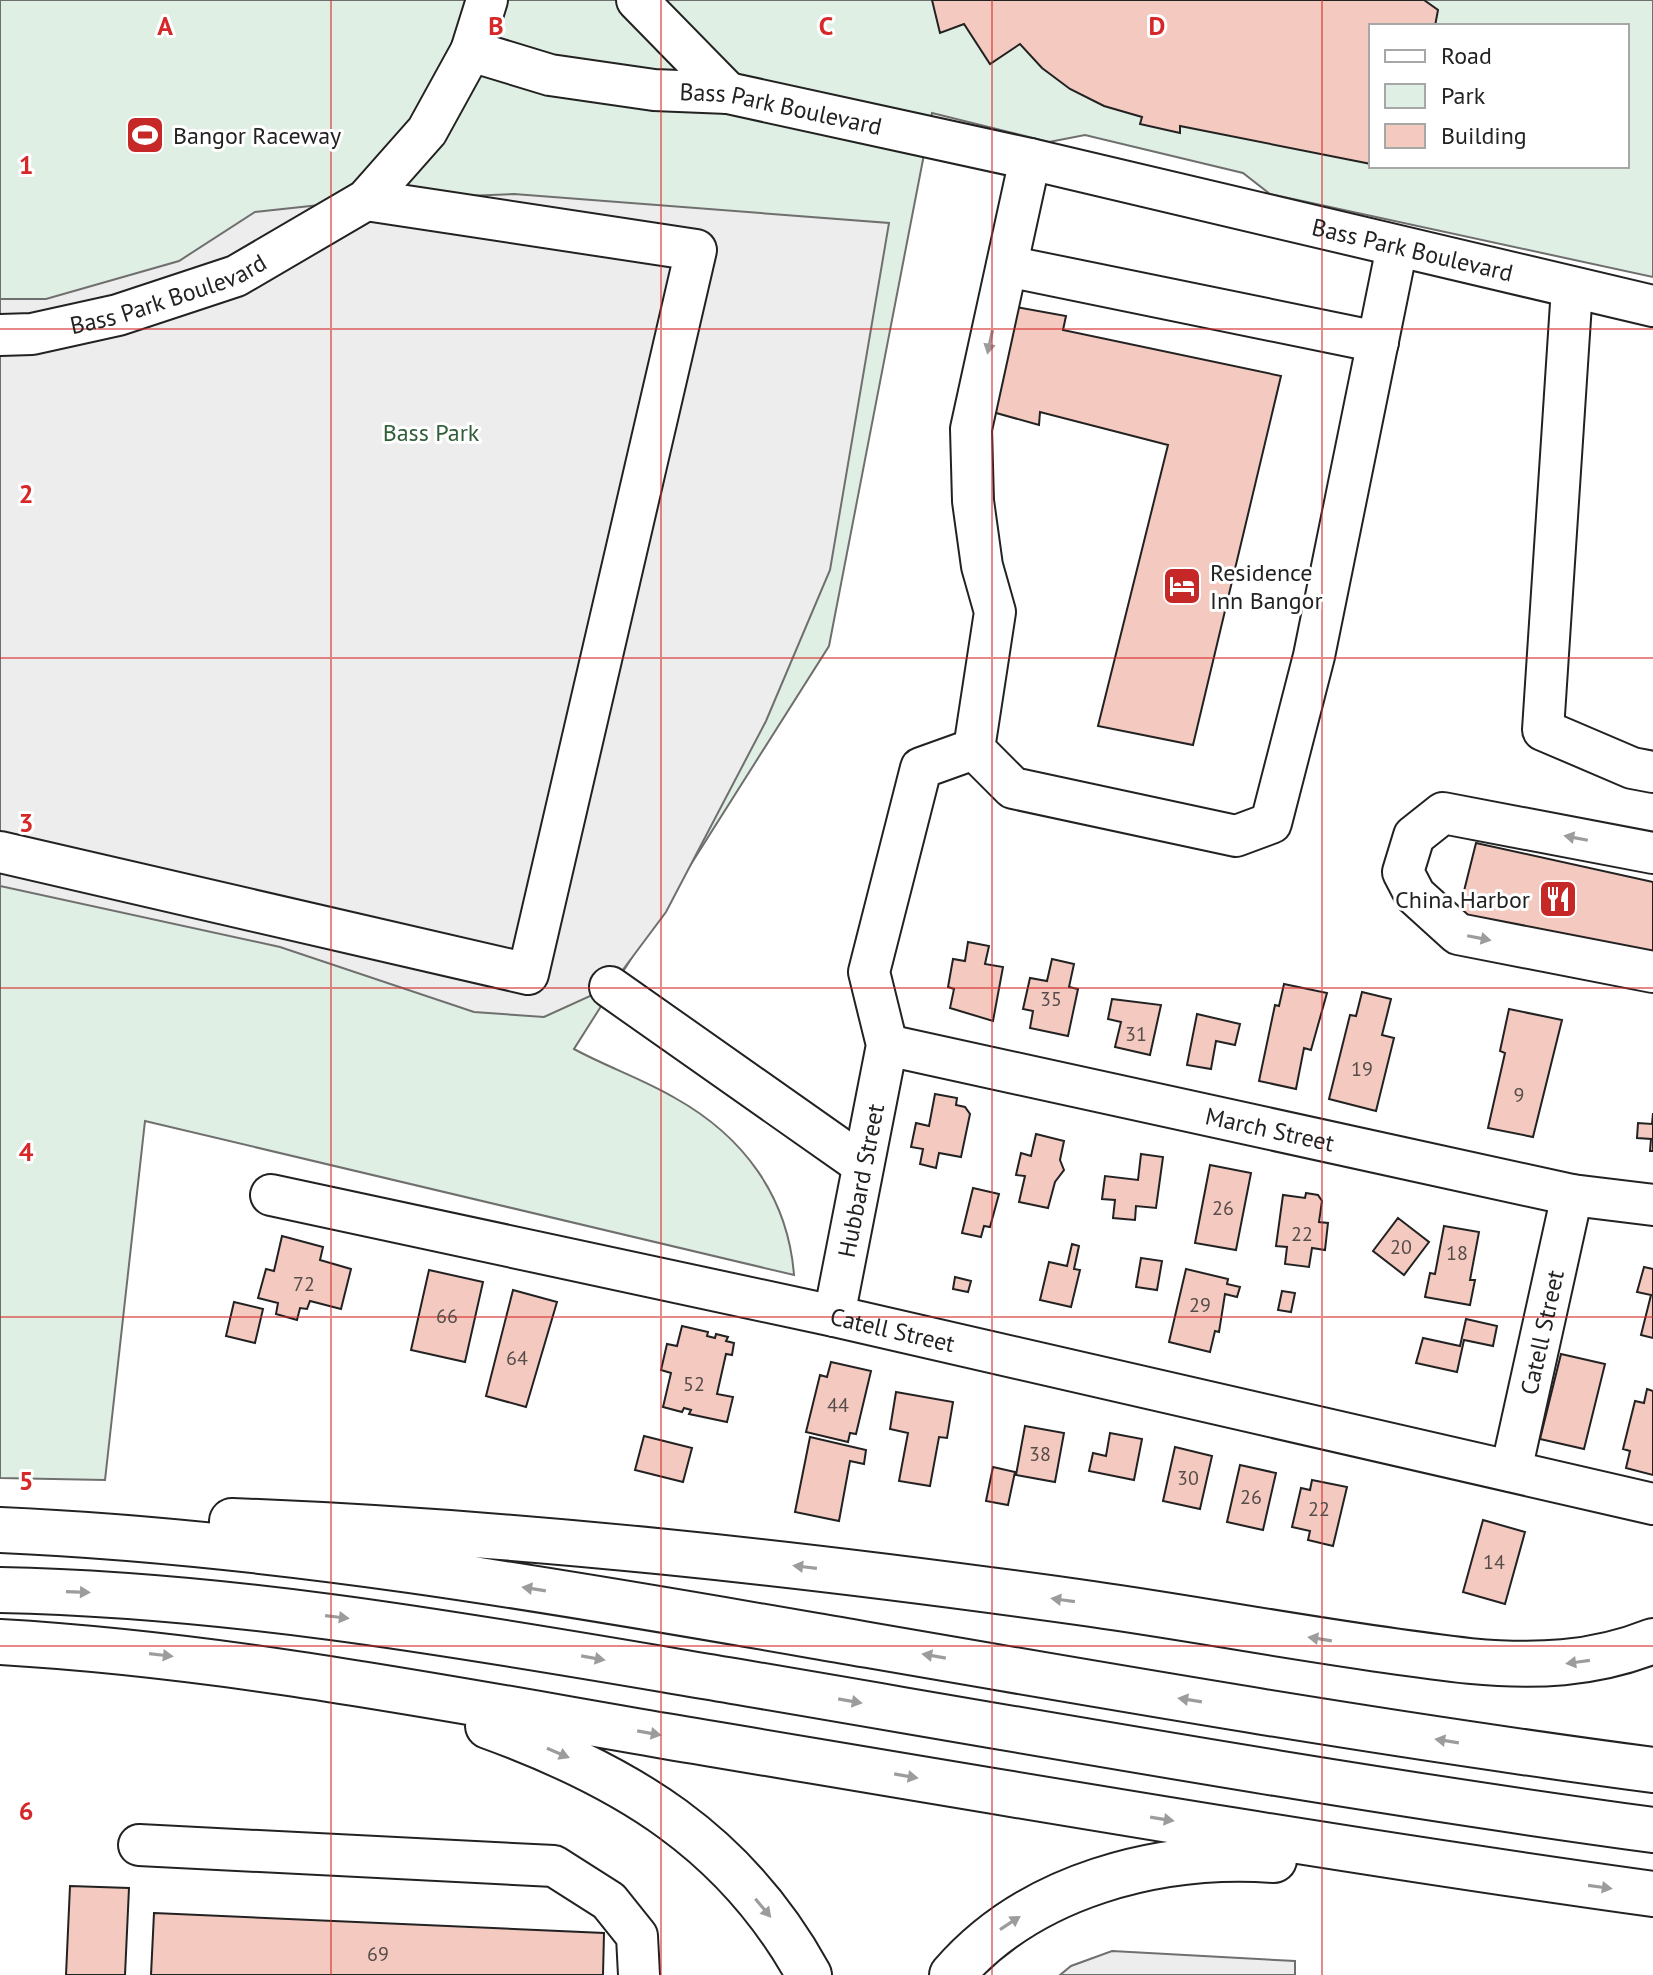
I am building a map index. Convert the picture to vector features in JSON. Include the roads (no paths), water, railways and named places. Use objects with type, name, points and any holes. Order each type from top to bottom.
[{"type":"highway","points":[[0,1517],[395,1528],[617,1547],[983,1589],[1427,1657],[1515,1665],[1576,1663],[1653,1641]]},
{"type":"highway","points":[[0,1530],[245,1548],[437,1574],[1524,1753],[1653,1770]]},
{"type":"highway","points":[[0,1590],[171,1598],[349,1618],[1253,1769],[1653,1830]]},
{"type":"highway","points":[[0,1642],[137,1652],[296,1673],[1176,1822],[1653,1894]]},
{"type":"highway","points":[[296,1673],[485,1725],[570,1758],[637,1792],[692,1835],[740,1881],[781,1930],[809,1975]]},
{"type":"highway","points":[[1524,1753],[1653,1759]]},
{"type":"highway","points":[[952,1975],[985,1941],[1043,1905],[1109,1878],[1179,1863],[1256,1859],[1548,1879]]},
{"type":"street","points":[[471,51],[487,0]]},
{"type":"street","points":[[637,0],[728,93]]},
{"type":"street","name":"Bass Park Boulevard","points":[[0,335],[32,334],[118,315],[236,276],[366,200],[427,131],[471,51],[550,75],[654,90],[728,93],[1030,159],[1653,306]]},
{"type":"street","points":[[974,749],[995,612],[982,566],[973,501],[971,429],[1030,159]]},
{"type":"street","points":[[0,852],[528,974],[696,250],[366,200]]},
{"type":"street","points":[[974,749],[1013,788],[1236,836],[1271,823],[1314,656],[1397,247]]},
{"type":"street","points":[[1007,266],[1378,342]]},
{"type":"street","points":[[1572,288],[1543,730],[1632,768],[1653,772]]},
{"type":"street","points":[[887,1045],[869,972],[921,768],[974,749]]},
{"type":"street","points":[[1653,853],[1443,813],[1414,836],[1403,872],[1415,895],[1458,934],[1653,972]]},
{"type":"street","points":[[610,987],[863,1165]]},
{"type":"street","name":"Hubbard Street","points":[[834,1316],[887,1045]]},
{"type":"street","name":"March Street","points":[[887,1045],[1572,1195],[1653,1205]]},
{"type":"street","name":"Catell Street","points":[[271,1195],[834,1316],[1653,1504]]},
{"type":"street","name":"Catell Street","points":[[1511,1471],[1572,1195]]},
{"type":"street","points":[[139,1845],[554,1866],[609,1901],[637,1936],[639,1975]]},
{"type":"place","name":"Bangor Raceway","points":[[145,135]]},
{"type":"place","name":"Residence Inn Bangor","points":[[1182,586]]},
{"type":"place","name":"China Harbor","points":[[1558,899]]},
{"type":"park label","name":"Bass Park","points":[[431,432]]}]
